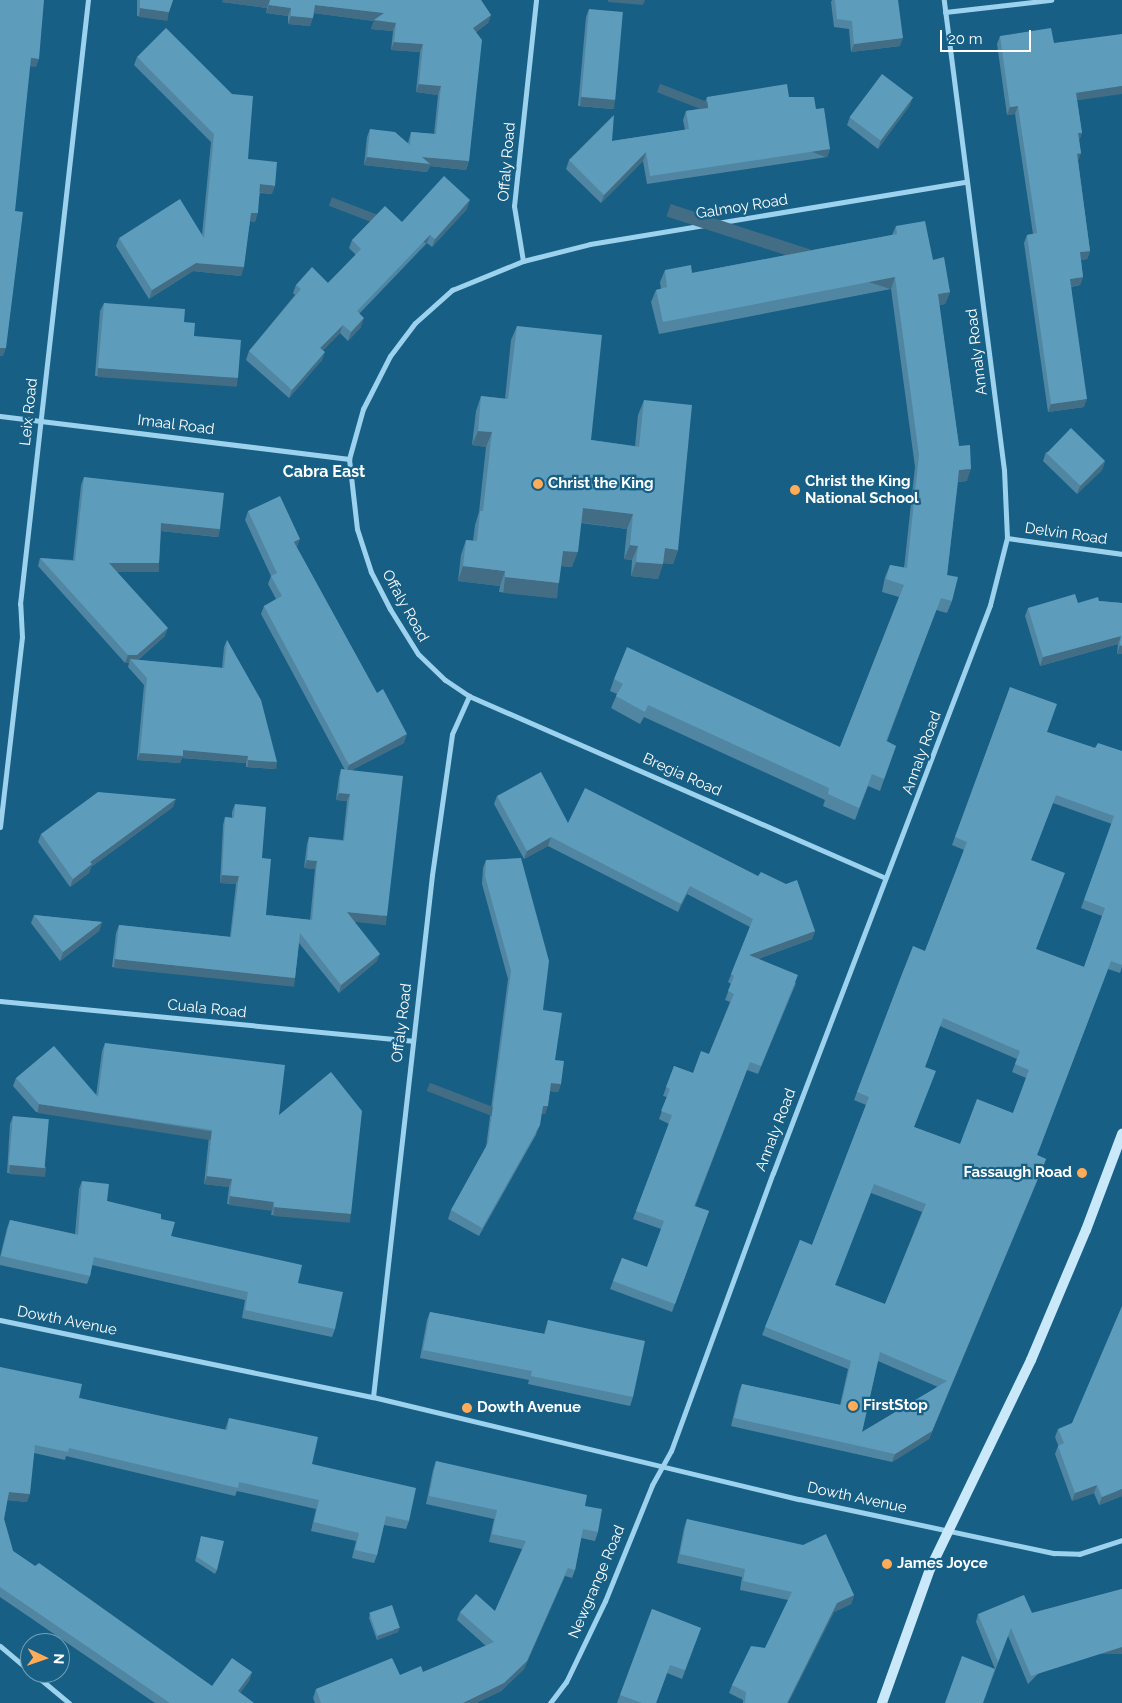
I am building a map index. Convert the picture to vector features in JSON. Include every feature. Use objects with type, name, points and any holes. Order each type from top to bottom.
[{"type":"street","name":"Leix Road","points":[[0,826],[22,637],[20,604],[88,0]]},
{"type":"street","name":"Offaly Road","points":[[373,1397],[412,1041],[452,734],[469,696],[445,680],[418,654],[390,609],[371,572],[357,529],[349,459],[363,408],[390,356],[415,323],[452,290],[523,261],[514,206],[536,0]]},
{"type":"street","name":"Annaly Road","points":[[661,1466],[671,1451],[885,878],[913,813],[990,605],[1007,538],[1004,470],[944,0]]},
{"type":"street","points":[[945,12],[1051,0]]},
{"type":"street","name":"Galmoy Road","points":[[523,261],[590,244],[966,182]]},
{"type":"street","name":"Imaal Road","points":[[0,416],[349,459]]},
{"type":"street","name":"Delvin Road","points":[[1007,538],[1122,554]]},
{"type":"street","name":"Bregia Road","points":[[469,696],[885,878]]},
{"type":"street","name":"Cuala Road","points":[[0,1001],[412,1041]]},
{"type":"street","points":[[882,1703],[922,1589],[948,1530],[1030,1360],[1086,1230],[1122,1134]]},
{"type":"street","name":"Dowth Avenue","points":[[0,1320],[373,1397],[661,1466],[1054,1553],[1079,1554],[1122,1540]]},
{"type":"street","name":"Newgrange Road","points":[[550,1703],[566,1682],[605,1601],[661,1466]]},
{"type":"street","points":[[0,1646],[20,1663]]},
{"type":"street","points":[[44,1683],[68,1703]]},
{"type":"building","points":[[0,0],[44,0],[39,59],[31,58],[15,211],[23,212],[6,348],[0,348]]},
{"type":"building","points":[[140,0],[173,0],[169,12],[140,8]]},
{"type":"building","points":[[270,0],[481,0],[491,15],[473,28],[482,40],[469,161],[422,157],[430,164],[367,157],[370,129],[395,132],[410,145],[411,132],[436,134],[441,86],[419,84],[423,44],[394,42],[396,23],[374,20],[384,13],[315,5],[313,18],[291,16],[291,8],[269,5]]},
{"type":"building","points":[[835,0],[898,0],[903,38],[854,44],[852,21],[837,19]]},
{"type":"building","points":[[589,9],[623,12],[615,100],[581,97]]},
{"type":"building","points":[[166,28],[232,94],[253,96],[248,159],[277,162],[275,186],[260,184],[258,213],[251,213],[244,267],[196,263],[152,290],[119,238],[180,199],[204,238],[214,134],[137,57]]},
{"type":"building","points":[[1051,28],[1054,43],[1122,34],[1122,86],[1076,93],[1082,133],[1078,133],[1081,153],[1077,154],[1090,251],[1080,252],[1083,277],[1070,279],[1087,399],[1051,404],[1027,235],[1037,233],[1018,106],[1010,107],[1000,36]]},
{"type":"building","points":[[882,74],[913,97],[881,141],[850,117]]},
{"type":"building","points":[[787,84],[789,97],[814,97],[816,109],[824,108],[830,149],[650,176],[646,152],[604,195],[569,160],[614,115],[612,141],[689,129],[686,111],[708,108],[707,97]]},
{"type":"building","points":[[444,176],[470,200],[435,239],[430,235],[357,311],[364,318],[351,332],[343,325],[320,348],[325,352],[292,390],[249,351],[301,289],[296,285],[312,267],[328,283],[361,249],[352,240],[385,206],[402,222]]},
{"type":"building","points":[[925,221],[933,260],[944,257],[950,292],[938,294],[959,446],[970,445],[971,469],[959,470],[947,575],[958,577],[952,601],[941,598],[886,741],[896,746],[884,779],[872,774],[859,808],[828,794],[829,788],[648,705],[645,712],[616,696],[623,684],[614,679],[627,647],[840,747],[904,585],[886,579],[890,565],[907,568],[919,455],[895,277],[663,322],[656,290],[667,287],[665,270],[691,265],[692,273],[897,234],[896,226]]},
{"type":"building","points":[[104,303],[185,309],[184,322],[195,323],[194,336],[241,340],[238,378],[98,368]]},
{"type":"building","name":"Christ the King","points":[[517,326],[602,335],[591,440],[639,447],[644,400],[692,405],[678,550],[665,548],[663,564],[636,562],[638,546],[630,545],[633,514],[583,508],[578,552],[563,551],[559,583],[505,577],[505,571],[463,566],[466,540],[477,541],[480,511],[483,511],[492,432],[478,431],[481,396],[508,399]]},
{"type":"building","points":[[1071,428],[1105,461],[1080,486],[1047,453]]},
{"type":"building","points":[[84,477],[224,493],[220,529],[161,523],[159,563],[109,563],[168,628],[137,655],[128,655],[40,558],[75,561]]},
{"type":"building","points":[[280,496],[300,539],[294,542],[377,693],[383,689],[407,734],[349,765],[264,606],[282,596],[271,576],[277,573],[248,511]]},
{"type":"building","points":[[1075,594],[1078,603],[1098,597],[1099,601],[1122,603],[1122,646],[1120,645],[1121,636],[1043,657],[1028,608]]},
{"type":"building","points":[[227,640],[261,700],[277,762],[248,760],[248,756],[183,750],[183,756],[140,753],[147,678],[130,659],[224,668]]},
{"type":"building","points":[[1010,687],[1057,704],[1047,732],[1095,748],[1098,743],[1122,751],[1122,965],[1111,961],[1037,1155],[1046,1159],[932,1431],[895,1454],[734,1418],[742,1384],[841,1405],[851,1361],[765,1327],[800,1240],[812,1245],[869,1097],[857,1092],[904,969],[913,946],[925,951],[967,842],[955,837]],"holes":[[[1056,795],[1114,816],[1084,900],[1105,908],[1084,967],[1036,949],[1065,873],[1031,860]],[[943,1018],[1020,1051],[1015,1064],[1029,1070],[1013,1113],[977,1099],[960,1144],[914,1127],[936,1071],[925,1067]],[[874,1184],[926,1204],[885,1304],[835,1285]],[[880,1352],[947,1381],[862,1432]]]},
{"type":"building","points":[[341,769],[403,776],[387,916],[347,912],[380,954],[341,985],[300,933],[295,978],[115,959],[119,925],[231,937],[239,876],[222,875],[225,817],[234,818],[235,804],[266,807],[262,858],[271,859],[266,915],[312,920],[317,861],[307,860],[309,837],[344,841],[350,794],[339,793]]},
{"type":"building","points":[[541,772],[568,823],[585,788],[758,876],[761,872],[786,884],[797,880],[815,931],[749,955],[798,975],[761,1066],[750,1062],[694,1206],[709,1211],[675,1304],[613,1281],[622,1258],[647,1267],[664,1221],[636,1211],[672,1115],[661,1111],[670,1089],[666,1087],[674,1066],[693,1073],[701,1051],[709,1054],[734,994],[728,991],[734,976],[731,974],[753,919],[690,886],[681,904],[551,837],[527,851],[497,796]]},
{"type":"building","points":[[98,792],[176,799],[90,862],[92,864],[73,879],[41,834]]},
{"type":"building","points":[[521,858],[549,961],[543,1010],[562,1013],[555,1060],[564,1061],[561,1084],[551,1083],[548,1106],[543,1106],[540,1125],[482,1228],[451,1210],[488,1143],[511,971],[485,876],[486,860]]},
{"type":"building","points":[[34,915],[102,922],[63,952]]},
{"type":"building","points":[[105,1043],[285,1065],[279,1115],[331,1072],[362,1111],[351,1214],[274,1207],[274,1202],[230,1196],[232,1179],[207,1176],[212,1130],[39,1104],[16,1078],[54,1046],[98,1097]]},
{"type":"building","points":[[13,1116],[49,1119],[45,1168],[9,1165]]},
{"type":"building","points":[[82,1181],[109,1184],[107,1201],[161,1214],[161,1219],[175,1222],[171,1236],[302,1265],[298,1283],[343,1292],[335,1329],[245,1310],[248,1292],[94,1257],[90,1276],[1,1256],[10,1220],[78,1235]]},
{"type":"building","points":[[1122,1306],[1122,1489],[1102,1497],[1097,1485],[1075,1493],[1058,1446],[1064,1443],[1058,1429],[1072,1423]]},
{"type":"building","points":[[430,1312],[545,1334],[548,1320],[645,1341],[633,1397],[531,1376],[532,1371],[423,1350]]},
{"type":"building","points":[[0,1367],[82,1384],[79,1398],[174,1419],[227,1430],[229,1418],[318,1437],[312,1464],[416,1488],[409,1521],[386,1516],[377,1555],[355,1550],[359,1533],[314,1522],[319,1500],[239,1482],[238,1488],[69,1448],[68,1452],[35,1445],[30,1494],[9,1492],[4,1519],[13,1551],[35,1566],[39,1563],[212,1686],[232,1658],[252,1672],[238,1691],[254,1703],[170,1703],[0,1587]]},
{"type":"building","points":[[436,1461],[587,1495],[585,1506],[602,1509],[598,1532],[583,1529],[575,1570],[568,1568],[527,1661],[504,1683],[463,1703],[321,1703],[316,1689],[392,1658],[400,1675],[421,1666],[423,1672],[494,1642],[460,1612],[476,1594],[495,1611],[526,1541],[492,1534],[497,1510],[429,1496]]},
{"type":"building","points":[[687,1519],[803,1545],[826,1534],[854,1595],[837,1603],[787,1703],[745,1703],[746,1692],[732,1685],[751,1646],[765,1648],[792,1592],[743,1581],[745,1569],[680,1554]]},
{"type":"building","points":[[201,1536],[224,1541],[217,1570],[197,1557]]},
{"type":"building","points":[[1122,1589],[1122,1647],[1031,1676],[1011,1628],[998,1662],[978,1614],[1024,1595],[1032,1613]]},
{"type":"building","points":[[392,1605],[400,1628],[377,1636],[369,1613]]},
{"type":"building","points":[[652,1609],[701,1628],[685,1670],[670,1665],[656,1703],[642,1703],[620,1695]]},
{"type":"building","points":[[962,1656],[995,1669],[983,1703],[945,1703]]},
{"type":"place","name":"Christ the King","points":[[538,484]]},
{"type":"place","name":"Christ the King National School","points":[[795,490]]},
{"type":"place","name":"Fassaugh Road","points":[[1082,1173]]},
{"type":"place","name":"FirstStop","points":[[853,1406]]},
{"type":"place","name":"Dowth Avenue","points":[[467,1408]]},
{"type":"place","name":"James Joyce","points":[[887,1564]]},
{"type":"district","name":"Cabra East","points":[[324,472]]}]
